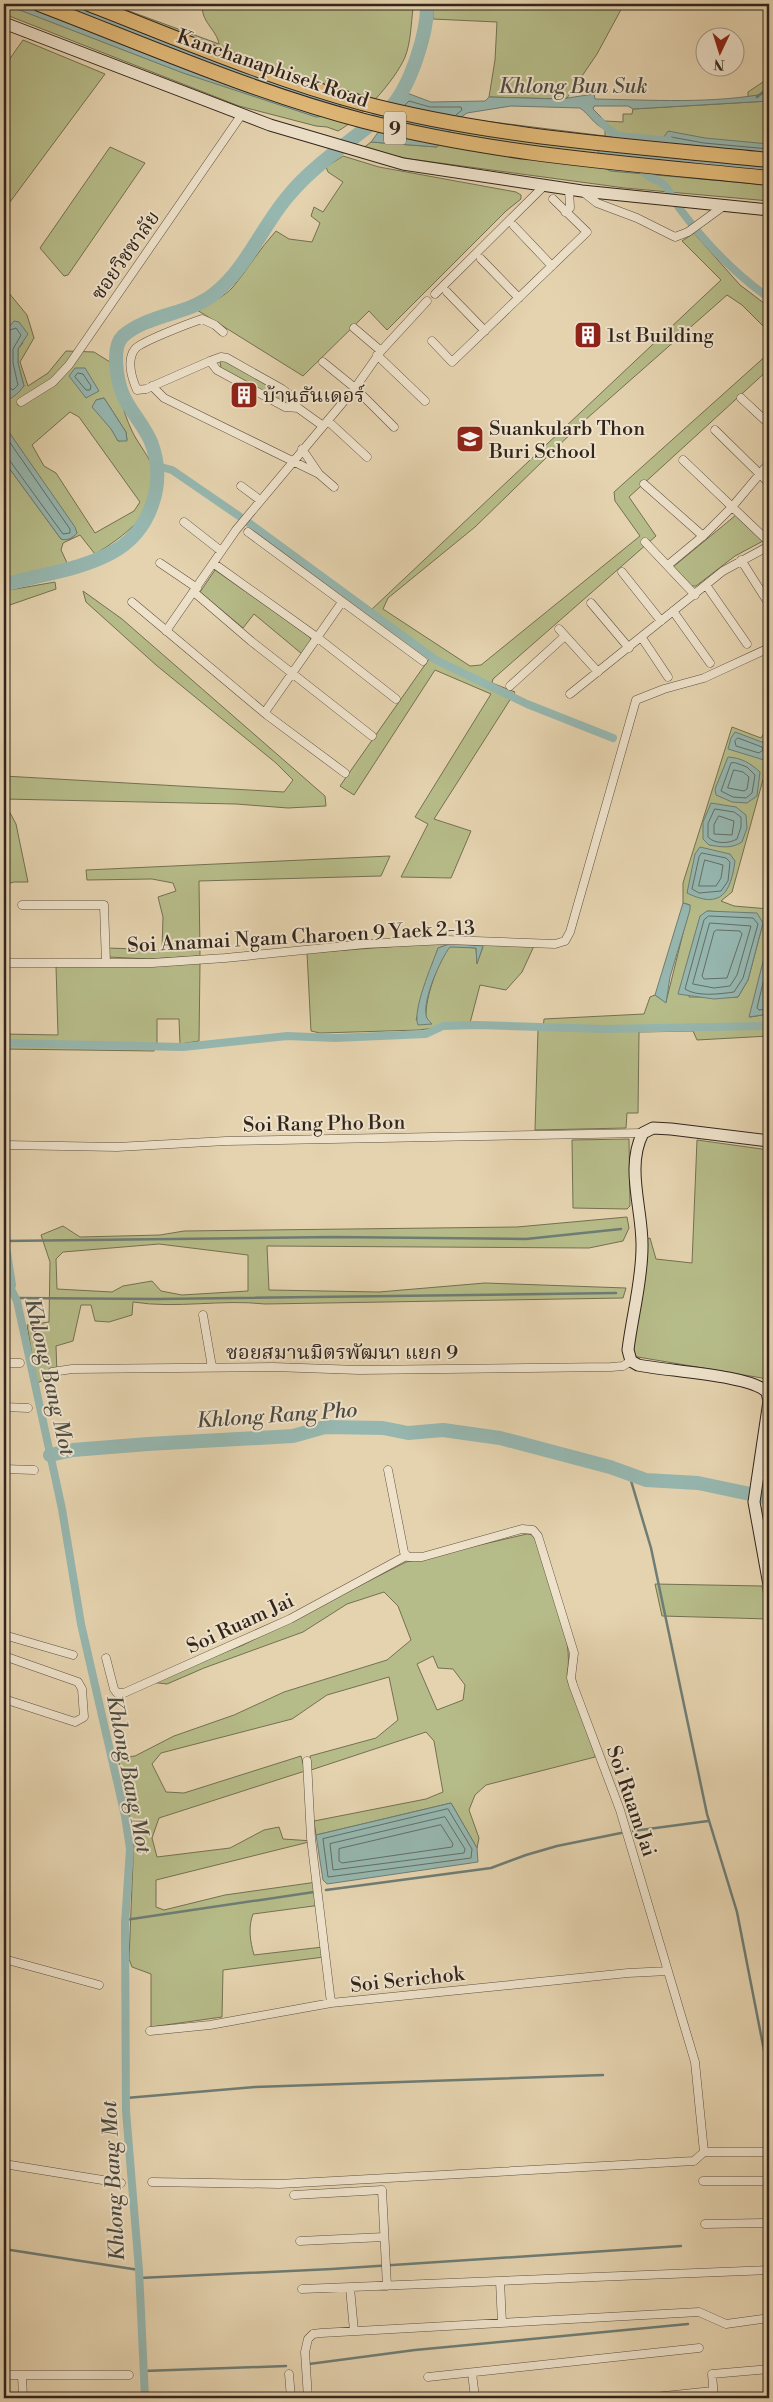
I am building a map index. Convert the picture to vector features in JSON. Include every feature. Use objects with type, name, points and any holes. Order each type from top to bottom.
[{"type":"highway","name":"Kanchanaphisek Road","points":[[39,4],[264,90],[365,121],[450,140],[523,152],[769,178]]},
{"type":"highway","name":"Kanchanaphisek Road","points":[[89,4],[264,72],[316,90],[398,111],[523,135],[769,160]]},
{"type":"main road","points":[[4,22],[279,128],[403,164],[545,186],[569,193],[582,191],[769,210]]},
{"type":"main road","points":[[769,1141],[671,1129],[653,1128],[643,1133],[636,1151],[638,1213],[642,1245],[641,1272],[628,1350],[631,1361],[645,1367],[739,1380],[763,1388],[767,1392],[769,1402],[754,1484],[754,1502],[769,1583]]},
{"type":"street","name":"ซอยวิชชาลัย","points":[[21,402],[53,382],[69,365],[242,114]]},
{"type":"street","points":[[435,294],[545,186]]},
{"type":"street","points":[[582,191],[597,203],[637,218],[675,237],[688,232],[725,205]]},
{"type":"street","points":[[564,210],[564,200],[569,193]]},
{"type":"street","points":[[432,341],[452,362],[587,232],[553,199]]},
{"type":"street","points":[[514,226],[552,266]]},
{"type":"street","points":[[481,259],[519,298]]},
{"type":"street","points":[[447,292],[485,331]]},
{"type":"street","points":[[166,631],[221,551],[260,500],[356,388],[379,353],[427,301]]},
{"type":"street","points":[[223,332],[216,325],[202,319],[138,346],[131,358],[134,383],[139,390],[221,357],[232,360],[282,389],[290,395],[298,408]]},
{"type":"street","points":[[354,328],[425,400]]},
{"type":"street","points":[[210,360],[217,370],[285,407],[298,408],[326,424],[367,458]]},
{"type":"street","points":[[323,362],[356,388],[394,427]]},
{"type":"street","points":[[152,386],[164,398],[291,462],[319,474]]},
{"type":"street","points":[[741,398],[769,424]]},
{"type":"street","points":[[716,430],[769,483]]},
{"type":"street","points":[[302,449],[319,474],[334,487]]},
{"type":"street","points":[[683,460],[769,542]]},
{"type":"street","points":[[668,566],[703,536],[732,507],[769,463]]},
{"type":"street","points":[[644,484],[703,536]]},
{"type":"street","points":[[241,486],[260,500]]},
{"type":"street","points":[[184,522],[221,551]]},
{"type":"street","points":[[248,532],[423,661]]},
{"type":"street","points":[[645,542],[695,594]]},
{"type":"street","points":[[570,694],[695,594],[741,560],[769,546]]},
{"type":"street","points":[[741,560],[769,604]]},
{"type":"street","points":[[160,562],[196,590],[291,673],[372,736]]},
{"type":"street","points":[[213,564],[318,638],[396,699]]},
{"type":"street","points":[[622,572],[661,621]]},
{"type":"street","points":[[706,586],[747,644]]},
{"type":"street","points":[[132,602],[265,712],[344,773]]},
{"type":"street","points":[[265,712],[342,602]]},
{"type":"street","points":[[591,603],[629,648]]},
{"type":"street","points":[[674,611],[710,663]]},
{"type":"street","points":[[559,629],[598,672]]},
{"type":"street","points":[[510,686],[566,636]]},
{"type":"street","points":[[642,638],[668,677]]},
{"type":"street","name":"Soi Anamai Ngam Charoen 9 Yaek 2-13","points":[[7,962],[106,963],[226,958],[356,945],[446,940],[555,944],[565,941],[570,932],[636,700],[704,678],[756,652],[769,648]]},
{"type":"street","points":[[22,905],[104,905],[106,963]]},
{"type":"street","name":"Soi Rang Pho Bon","points":[[6,1145],[118,1147],[226,1141],[643,1133]]},
{"type":"street","points":[[203,1315],[212,1367]]},
{"type":"street","name":"ซอยสมานมิตรพัฒนา แยก 9","points":[[52,1372],[72,1369],[212,1367],[358,1370],[611,1367],[624,1366],[631,1361]]},
{"type":"street","points":[[4,1363],[20,1363]]},
{"type":"street","points":[[4,1407],[28,1408]]},
{"type":"street","points":[[4,1468],[34,1470]]},
{"type":"street","points":[[388,1470],[406,1556]]},
{"type":"street","name":"Soi Ruam Jai","points":[[106,1658],[114,1689],[117,1693],[124,1693],[290,1619],[406,1556],[412,1558],[422,1557],[522,1529],[534,1530],[538,1536],[574,1653],[571,1678],[573,1685],[620,1810],[695,2062],[704,2152]]},
{"type":"street","points":[[4,1634],[73,1655]]},
{"type":"street","points":[[4,1656],[78,1682],[82,1689],[84,1717],[75,1722],[4,1699]]},
{"type":"street","points":[[307,1761],[311,1838],[331,2003]]},
{"type":"street","points":[[4,1959],[99,1985]]},
{"type":"street","name":"Soi Serichok","points":[[150,2030],[210,2025],[331,2003],[628,1973],[668,1971]]},
{"type":"street","points":[[152,2182],[278,2184],[694,2161],[704,2152],[769,2152]]},
{"type":"street","points":[[703,2181],[769,2180],[768,2161]]},
{"type":"street","points":[[4,2164],[121,2183]]},
{"type":"street","points":[[294,2195],[382,2190],[387,2286]]},
{"type":"street","points":[[705,2224],[769,2223]]},
{"type":"street","points":[[300,2241],[384,2237]]},
{"type":"street","points":[[302,2290],[769,2270]]},
{"type":"street","points":[[500,2281],[502,2323]]},
{"type":"street","points":[[350,2288],[354,2331]]},
{"type":"street","points":[[308,2398],[304,2352],[308,2339],[313,2334],[699,2312],[726,2324],[769,2318]]},
{"type":"street","points":[[428,2377],[699,2348]]},
{"type":"street","points":[[645,2398],[714,2395],[712,2374],[769,2369]]},
{"type":"street","points":[[472,2373],[475,2398]]},
{"type":"street","points":[[289,2374],[291,2398]]},
{"type":"street","points":[[4,2375],[128,2375]]},
{"type":"street","points":[[22,2375],[23,2398]]},
{"type":"green space","points":[[4,4],[110,4],[219,44],[202,10],[203,4],[413,4],[413,8],[411,33],[405,57],[400,67],[385,88],[366,109],[338,131],[239,106],[4,14]]},
{"type":"green space","points":[[433,4],[624,4],[597,54],[567,98],[561,99],[489,97],[495,60],[497,22],[433,19]]},
{"type":"green space","points":[[23,40],[105,74],[4,210],[4,67]]},
{"type":"green space","points":[[769,78],[769,93],[748,97],[748,92]]},
{"type":"green space","points":[[769,101],[769,201],[625,188],[410,159],[362,149],[371,142],[437,147],[460,118],[605,136],[605,121],[623,122],[623,114],[632,114],[633,109]]},
{"type":"green space","points":[[110,147],[145,163],[68,275],[64,276],[40,248]]},
{"type":"green space","points":[[343,156],[379,167],[516,192],[521,195],[521,199],[506,211],[387,330],[369,311],[303,376],[197,310],[221,297],[233,287],[276,231],[289,239],[312,242],[320,223],[311,216],[314,207],[323,212],[343,182],[328,172],[326,167]]},
{"type":"green space","points":[[694,233],[740,285],[769,307],[769,332],[742,305],[727,295],[584,421],[475,527],[388,598],[383,609],[470,666],[481,665],[640,536],[615,501],[614,492],[769,353],[769,369],[629,497],[656,536],[493,679],[492,683],[515,692],[434,819],[471,831],[451,878],[401,877],[428,824],[415,817],[491,694],[435,670],[354,795],[340,786],[429,659],[371,610],[721,280],[682,241]]},
{"type":"green space","points":[[4,287],[27,315],[34,338],[20,362],[28,386],[48,373],[66,351],[94,352],[110,362],[128,423],[152,467],[155,485],[152,498],[138,521],[117,540],[95,554],[80,535],[63,543],[61,550],[68,565],[4,580],[4,461],[61,539],[70,539],[77,533],[4,425],[4,385],[10,398],[24,386],[18,363],[18,349],[23,343],[9,327],[4,327]],"holes":[[[104,398],[126,432],[127,440],[118,441],[96,400]],[[70,412],[79,417],[140,502],[134,511],[95,533],[56,473],[44,466],[32,445]]]},
{"type":"green space","points":[[223,360],[285,395],[288,400],[286,403],[221,369],[220,361]]},
{"type":"green space","points":[[736,515],[763,541],[735,556],[696,586],[692,586],[673,567]]},
{"type":"green space","points":[[215,570],[310,637],[311,641],[302,654],[254,614],[243,628],[200,592]]},
{"type":"green space","points":[[55,582],[56,589],[4,607],[4,591]]},
{"type":"green space","points":[[83,591],[122,619],[325,796],[326,806],[288,808],[236,804],[4,799],[4,776],[284,792],[293,780],[276,763],[156,665],[86,602]]},
{"type":"green space","points":[[732,727],[761,738],[767,728],[769,728],[769,758],[732,892],[721,901],[734,906],[769,909],[769,938],[750,1017],[769,1014],[769,1036],[697,1040],[693,1031],[639,1032],[638,1113],[627,1113],[626,1128],[535,1130],[538,1030],[543,1029],[544,1019],[644,1014],[650,997],[655,995],[666,1002],[690,905],[683,903],[683,883]],"holes":[[[707,911],[722,912],[763,923],[748,980],[738,997],[689,997]]]},
{"type":"green space","points":[[4,808],[8,809],[16,824],[28,882],[14,882],[4,885]]},
{"type":"green space","points":[[390,856],[381,876],[199,881],[200,956],[149,959],[108,957],[108,948],[162,950],[163,917],[158,897],[176,891],[173,883],[152,879],[87,880],[86,870]]},
{"type":"green space","points":[[453,942],[534,946],[522,972],[506,990],[480,985],[470,1023],[419,1030],[320,1033],[311,1031],[307,953]],"holes":[[[452,943],[483,947],[477,963],[476,948],[450,946],[433,980],[426,1017],[416,1020],[438,948]]]},
{"type":"green space","points":[[200,963],[199,1041],[180,1044],[179,1019],[157,1019],[157,1044],[154,1051],[4,1049],[4,1034],[58,1035],[56,966]]},
{"type":"green space","points":[[629,1139],[630,1206],[627,1209],[573,1208],[572,1140]]},
{"type":"green space","points":[[697,1140],[769,1150],[769,1385],[762,1378],[632,1356],[645,1240],[650,1238],[656,1259],[692,1263]]},
{"type":"green space","points":[[627,1217],[629,1228],[623,1241],[589,1248],[267,1246],[269,1290],[379,1292],[485,1283],[626,1288],[623,1298],[166,1305],[133,1302],[132,1315],[109,1322],[95,1321],[91,1305],[81,1305],[73,1341],[56,1346],[57,1374],[37,1383],[27,1325],[49,1322],[50,1262],[41,1235],[63,1226],[80,1237],[160,1235],[184,1231],[517,1227]],"holes":[[[159,1244],[248,1255],[248,1291],[182,1295],[161,1291],[152,1281],[123,1286],[112,1292],[57,1289],[56,1259],[63,1252]]]},
{"type":"green space","points":[[527,1534],[533,1535],[538,1543],[559,1609],[567,1645],[567,1674],[596,1751],[595,1757],[486,1785],[475,1795],[469,1810],[479,1838],[477,1848],[451,1803],[316,1835],[314,1821],[426,1799],[443,1792],[434,1741],[426,1732],[311,1770],[310,1756],[376,1738],[398,1720],[389,1677],[327,1695],[292,1719],[161,1753],[152,1764],[166,1792],[184,1793],[301,1756],[305,1771],[159,1818],[152,1838],[157,1857],[230,1848],[264,1830],[279,1827],[283,1839],[313,1841],[156,1880],[156,1907],[164,1910],[225,1895],[317,1882],[321,1905],[253,1914],[250,1929],[254,1955],[323,1947],[324,1957],[223,1970],[222,2017],[151,2027],[151,1974],[132,1967],[129,1959],[134,1837],[118,1758],[135,1756],[174,1736],[234,1715],[284,1692],[387,1660],[411,1640],[398,1606],[384,1592],[347,1604],[303,1632],[204,1668],[167,1684],[150,1682],[243,1645],[406,1562]],"holes":[[[433,1656],[438,1668],[453,1669],[465,1685],[463,1700],[437,1710],[417,1664]]]},
{"type":"green space","points":[[655,1584],[762,1586],[769,1619],[662,1616]]},
{"type":"water","points":[[4,4],[103,4],[344,102],[329,116],[316,117],[183,73]]},
{"type":"water","points":[[407,93],[431,102],[485,101],[489,97],[561,99],[594,94],[595,99],[705,100],[769,93],[769,101],[633,109],[628,106],[594,106],[593,109],[605,121],[605,129],[580,108],[511,106],[467,113],[460,118],[437,147],[371,142]]},
{"type":"water","points":[[668,131],[705,138],[769,144],[769,185],[610,171],[601,165],[598,150],[605,136],[661,141]]},
{"type":"water","points":[[14,321],[19,322],[28,334],[18,349],[18,363],[24,386],[10,399],[4,385],[4,327],[9,327]]},
{"type":"water","points":[[75,368],[85,368],[99,391],[86,398],[69,376]]},
{"type":"water","points":[[104,398],[126,432],[127,441],[118,441],[111,429],[92,407],[96,400]]},
{"type":"water","points":[[4,425],[75,527],[77,533],[72,538],[61,539],[4,461]]},
{"type":"water","points":[[735,732],[767,744],[768,750],[764,760],[728,749]]},
{"type":"water","points":[[728,757],[738,758],[760,772],[757,796],[747,803],[732,802],[716,795],[715,789]]},
{"type":"water","points":[[711,803],[736,807],[746,815],[747,828],[742,842],[730,847],[722,847],[709,845],[703,839],[703,822]]},
{"type":"water","points":[[700,847],[730,854],[735,861],[731,881],[727,889],[716,899],[708,900],[687,893],[695,854]]},
{"type":"water","points":[[683,903],[690,905],[690,910],[670,977],[666,1003],[655,995]]},
{"type":"water","points":[[707,911],[757,913],[763,923],[748,980],[738,997],[714,999],[678,994],[700,916]]},
{"type":"water","points":[[769,938],[769,1014],[749,1017]]},
{"type":"water","points":[[452,943],[483,946],[477,964],[476,948],[450,947],[438,969],[427,999],[426,1015],[432,1024],[418,1025],[417,1018],[420,999],[438,948]]},
{"type":"water","points":[[451,1803],[477,1848],[478,1862],[327,1884],[323,1880],[316,1835]]},
{"type":"waterway","points":[[4,585],[72,568],[98,559],[125,544],[136,533],[152,505],[156,490],[156,458],[145,430],[126,401],[121,389],[116,364],[119,341],[123,336],[144,323],[204,301],[226,284],[279,207],[298,185],[318,166],[391,108],[406,84],[417,57],[425,29],[427,4]]},
{"type":"waterway","points":[[757,97],[769,87]]},
{"type":"waterway","name":"Khlong Bun Suk","points":[[378,118],[399,115]]},
{"type":"waterway","points":[[600,121],[626,144]]},
{"type":"waterway","points":[[620,136],[670,141]]},
{"type":"waterway","points":[[640,166],[647,175],[666,187],[680,209],[710,246],[744,278],[769,298]]},
{"type":"waterway","points":[[157,466],[172,470],[239,516]]},
{"type":"waterway","points":[[249,523],[436,660],[527,704],[613,738]]},
{"type":"waterway","points":[[4,1043],[183,1047],[287,1036],[335,1038],[426,1034],[443,1026],[477,1025],[603,1029],[769,1026]]},
{"type":"waterway","points":[[4,1241],[333,1237],[526,1239],[621,1229]]},
{"type":"waterway","points":[[4,1253],[9,1285],[4,1286]]},
{"type":"waterway","name":"Khlong Bang Mot","points":[[9,1285],[17,1301],[62,1509],[81,1624],[125,1816],[130,1849],[125,1923],[126,2111],[139,2270],[145,2398]]},
{"type":"waterway","points":[[15,1298],[156,1299],[616,1293]]},
{"type":"waterway","name":"Khlong Rang Pho","points":[[50,1455],[73,1450],[148,1444],[293,1436],[325,1427],[383,1428],[408,1433],[443,1430],[500,1438],[610,1467],[646,1480],[698,1483],[769,1498]]},
{"type":"waterway","points":[[629,1474],[651,1548],[707,1814],[737,1912],[769,2076]]},
{"type":"waterway","points":[[633,1831],[708,1821]]},
{"type":"waterway","points":[[326,1890],[491,1868],[557,1846],[621,1833]]},
{"type":"waterway","points":[[125,1920],[314,1892]]},
{"type":"waterway","points":[[126,2098],[255,2087],[603,2075]]},
{"type":"waterway","points":[[139,2278],[332,2269],[681,2246]]},
{"type":"waterway","points":[[4,2249],[139,2270]]},
{"type":"waterway","points":[[309,2364],[415,2350],[688,2324]]},
{"type":"waterway","points":[[144,2371],[286,2366]]},
{"type":"place","name":"1st Building","points":[[588,335]]},
{"type":"place","name":"บ้านธันเดอร์","points":[[244,395]]},
{"type":"place","name":"Suankularb Thon Buri School","points":[[470,439]]}]
